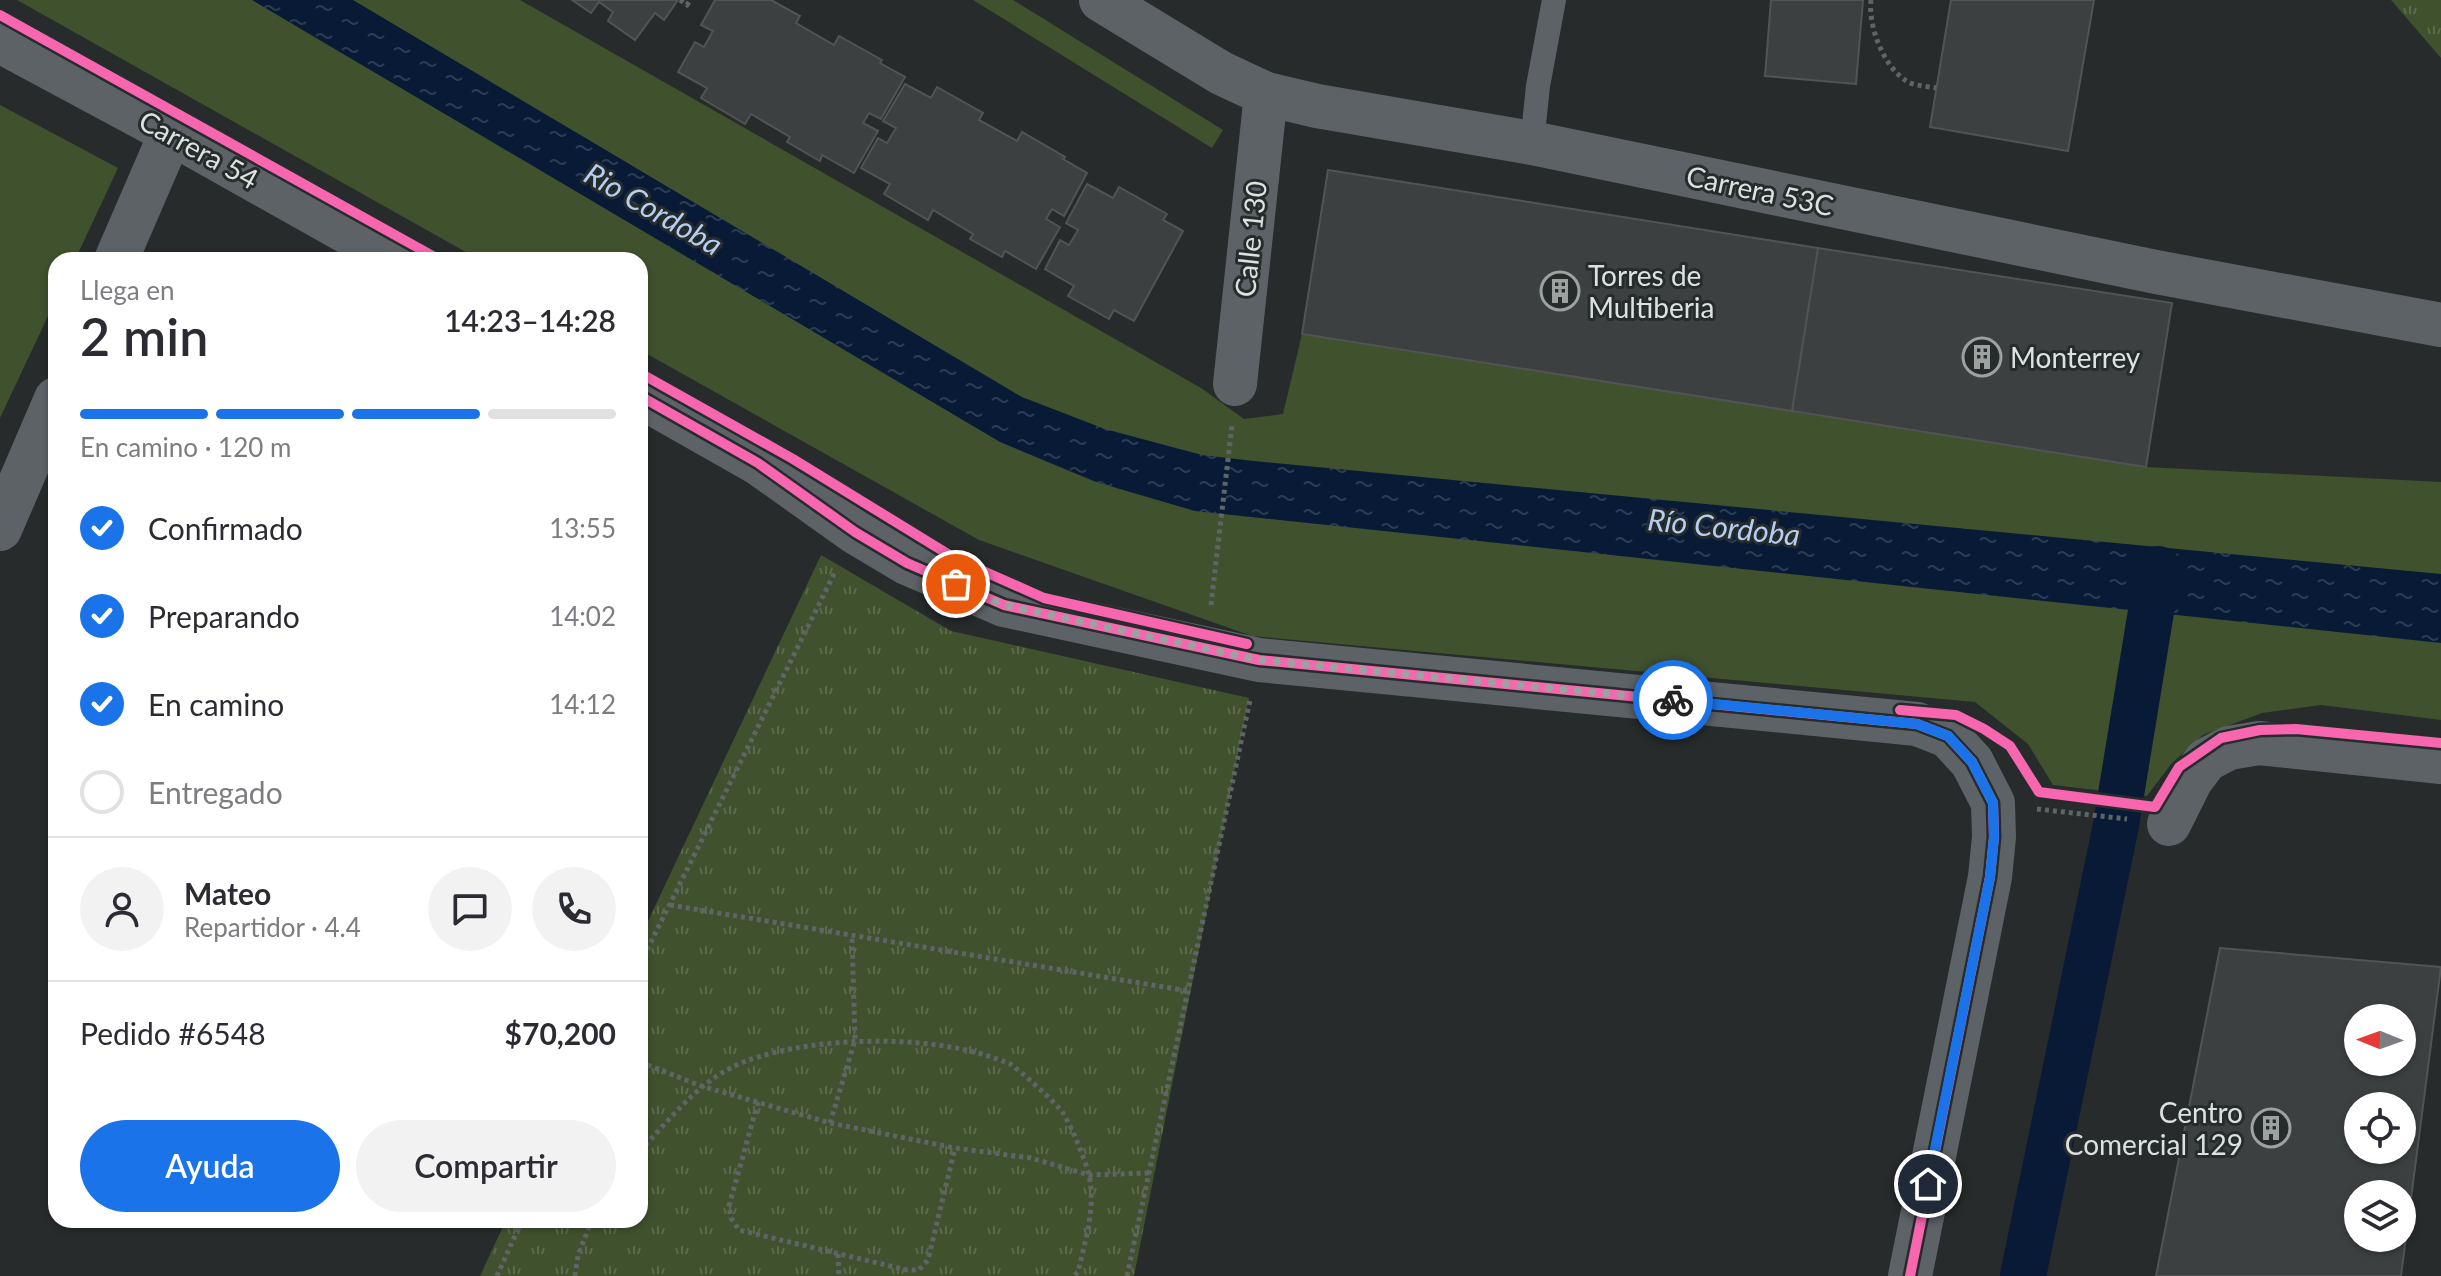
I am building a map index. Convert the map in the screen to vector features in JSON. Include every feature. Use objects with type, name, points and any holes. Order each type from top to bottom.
[{"type":"street","name":"Carrera 53C","points":[[1101,0],[1221,73],[1266,94],[1317,106],[1532,143],[2156,272],[2441,325]]},
{"type":"street","name":"Carrera 54","points":[[0,41],[383,252]]},
{"type":"street","name":"Calle 130","points":[[1235,384],[1266,94]]},
{"type":"street","points":[[119,252],[171,133]]},
{"type":"street","points":[[648,401],[758,463],[855,532],[907,563],[1004,605],[1259,660],[1917,724],[1948,736],[1972,762],[1993,803],[1994,837],[1990,877],[1910,1276]]},
{"type":"street","points":[[0,529],[48,418]]},
{"type":"street","points":[[2155,822],[2206,760],[2229,748],[2259,743],[2441,762]]},
{"type":"lane","points":[[1532,143],[1538,86],[1554,0]]},
{"type":"path","points":[[680,0],[687,5],[690,0]]},
{"type":"path","points":[[1871,0],[1870,10],[1882,54],[1906,82],[1936,88]]},
{"type":"path","points":[[1216,559],[1232,428]]},
{"type":"path","points":[[648,948],[855,532]]},
{"type":"path","points":[[1127,1276],[1259,660]]},
{"type":"path","points":[[2046,810],[2155,822]]},
{"type":"path","points":[[670,905],[1188,991]]},
{"type":"path","points":[[830,1123],[855,1040],[852,935]]},
{"type":"path","points":[[648,1142],[701,1086],[745,1062],[799,1048],[855,1040],[964,1049],[1013,1065],[1063,1113],[1089,1175],[1090,1225],[1078,1272],[1074,1276]]},
{"type":"path","points":[[648,1065],[701,1086],[830,1123],[955,1148],[1031,1158],[1089,1175],[1149,1173]]},
{"type":"path","points":[[758,1102],[729,1206],[731,1218],[739,1230],[838,1254],[919,1270],[928,1260],[955,1148]]},
{"type":"path","points":[[497,1276],[518,1228]]},
{"type":"path","points":[[575,1276],[578,1255],[589,1228]]},
{"type":"path","points":[[838,1254],[839,1276]]},
{"type":"green space","points":[[17,0],[520,0],[1201,388],[1244,419],[1283,414],[1302,334],[2146,467],[2441,482],[2441,720],[2321,705],[2262,713],[2203,735],[2171,764],[2147,796],[2053,785],[2028,744],[1975,702],[1252,636],[979,540],[648,354],[648,252],[466,252]]},
{"type":"green space","points":[[973,0],[1013,0],[1223,130],[1212,148]]},
{"type":"green space","points":[[2391,0],[2441,0],[2441,58]]},
{"type":"green space","points":[[0,105],[118,168],[79,252],[48,252],[48,316],[0,418]]},
{"type":"green space","points":[[821,555],[951,631],[1249,698],[1134,1276],[480,1276],[502,1228],[648,1228],[648,921]]},
{"type":"water","points":[[252,0],[353,0],[1022,397],[1105,429],[1202,455],[1254,461],[2441,574],[2441,643],[1195,511],[1096,482],[1000,442]]},
{"type":"building","points":[[572,0],[678,0],[664,20],[655,13],[635,40],[608,21],[613,12],[599,2],[591,13]]},
{"type":"building","points":[[715,0],[771,0],[800,16],[796,23],[834,45],[839,36],[905,77],[881,119],[869,113],[863,123],[878,131],[854,173],[822,155],[820,161],[787,142],[790,137],[751,114],[745,124],[701,98],[707,88],[678,72],[695,42],[704,47],[713,31],[701,25]]},
{"type":"building","points":[[1771,0],[1863,0],[1856,84],[1765,76]]},
{"type":"building","points":[[1951,0],[2094,0],[2068,151],[1930,127]]},
{"type":"building","points":[[905,84],[931,98],[937,87],[983,113],[979,120],[1017,141],[1022,132],[1087,173],[1064,216],[1052,209],[1046,219],[1060,227],[1036,269],[1005,251],[1002,257],[970,239],[973,234],[933,210],[928,220],[884,194],[890,184],[861,168],[878,138],[887,143],[896,128],[883,121]]},
{"type":"building","name":"Torres de Multiberia","points":[[1328,170],[1818,248],[1792,411],[1302,334]]},
{"type":"building","points":[[1087,184],[1113,198],[1119,187],[1167,214],[1163,220],[1183,231],[1134,321],[1114,310],[1109,319],[1068,296],[1074,286],[1045,269],[1060,240],[1069,245],[1078,230],[1066,223]]},
{"type":"building","name":"Monterrey","points":[[1818,248],[2172,303],[2146,467],[1792,411]]},
{"type":"building","name":"Centro Comercial 129","points":[[2220,948],[2441,967],[2416,1160],[2416,1092],[2344,1092],[2344,1164],[2415,1164],[2413,1180],[2344,1180],[2344,1252],[2404,1252],[2401,1276],[2156,1276]]},
{"type":"waterway","points":[[2023,1276],[2116,825],[2158,569]]},
{"type":"cycle path","points":[[0,15],[426,252]]},
{"type":"cycle path","points":[[648,377],[793,459],[956,559],[1044,598],[1247,644]]},
{"type":"cycle path","points":[[648,401],[758,463],[855,532],[907,563],[1004,605],[1259,660],[1917,724],[1948,736],[1972,762],[1993,803],[1994,837],[1990,877],[1910,1276]]},
{"type":"cycle path","points":[[1900,710],[1956,715],[1984,729],[2010,746],[2039,792],[2155,807],[2179,767],[2221,738],[2260,730],[2296,729],[2441,743]]},
{"type":"way so far","points":[[956,584],[1004,605],[1259,660],[1673,700]]},
{"type":"place","name":"Torres de Multiberia","points":[[1560,291]]},
{"type":"place","name":"Monterrey","points":[[1982,357]]},
{"type":"place","name":"Centro Comercial 129","points":[[2271,1128]]},
{"type":"route","points":[[1673,700],[1917,724],[1948,736],[1972,762],[1993,803],[1990,877],[1928,1184]]},
{"type":"water label","name":"Rio Cordoba","points":[[654,208]]},
{"type":"water label","name":"Río Cordoba","points":[[1724,526]]}]
